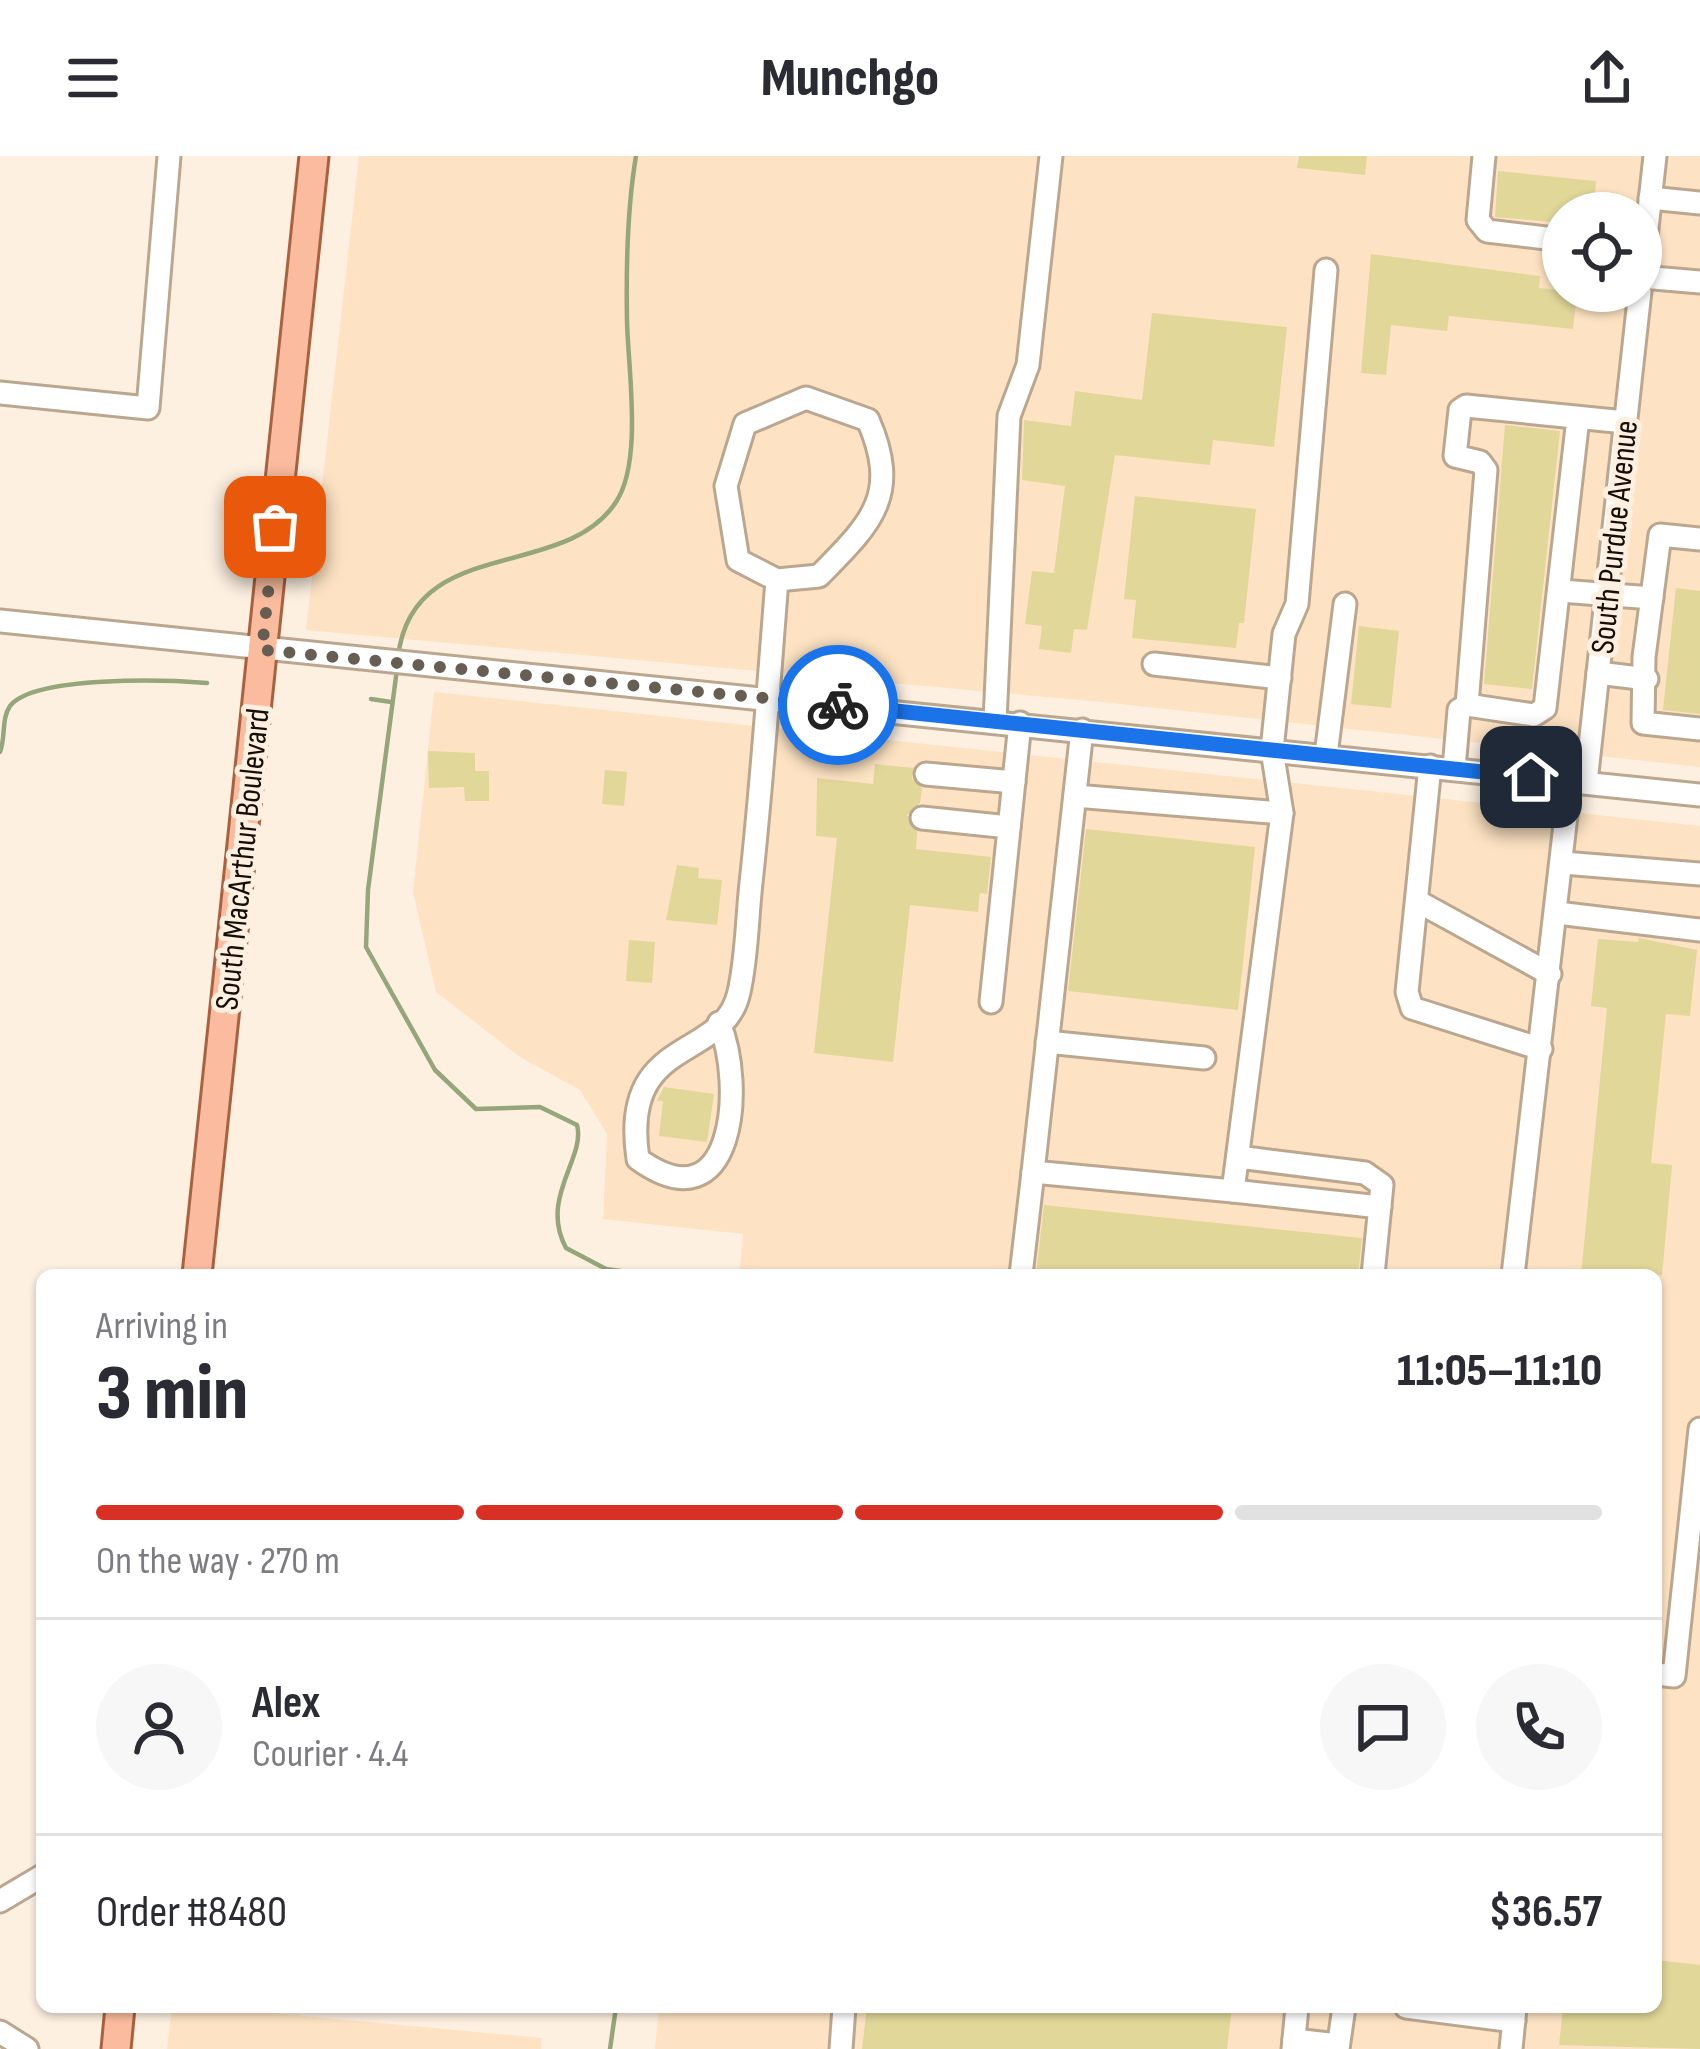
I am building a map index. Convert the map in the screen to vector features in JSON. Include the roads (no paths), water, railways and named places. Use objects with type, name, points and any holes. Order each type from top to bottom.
[{"type":"main road","name":"South MacArthur Boulevard","points":[[198,1269],[314,156]]},
{"type":"main road","points":[[116,2049],[119,2013]]},
{"type":"street","points":[[0,393],[148,408],[169,156]]},
{"type":"street","points":[[995,721],[1010,416],[1028,365],[1051,156]]},
{"type":"street","points":[[1484,156],[1478,220],[1487,231],[1542,238]]},
{"type":"street","name":"South Purdue Avenue","points":[[1652,192],[1655,156]]},
{"type":"street","points":[[1662,199],[1700,203]]},
{"type":"street","points":[[1233,1191],[1282,813],[1273,750],[1284,634],[1297,604],[1326,270]]},
{"type":"street","points":[[1662,284],[1700,283]]},
{"type":"street","name":"South Purdue Avenue","points":[[1514,1269],[1563,863],[1598,673],[1638,312]]},
{"type":"street","points":[[806,398],[868,420],[885,459],[875,518],[819,576],[777,580],[738,560],[726,486],[746,424],[806,398]]},
{"type":"street","points":[[1467,706],[1486,470],[1480,462],[1455,456],[1460,410],[1466,406],[1625,422]]},
{"type":"street","points":[[1454,769],[1459,710],[1467,706],[1534,715],[1545,709],[1578,418]]},
{"type":"street","points":[[1700,538],[1660,535],[1643,723],[1700,730]]},
{"type":"street","points":[[719,1023],[730,1070],[720,1156],[704,1176],[683,1182],[664,1178],[638,1159],[633,1122],[638,1093],[665,1063],[719,1023],[739,998],[777,580]]},
{"type":"street","points":[[1561,590],[1652,598]]},
{"type":"street","points":[[1326,755],[1345,604]]},
{"type":"street","points":[[0,621],[1700,795]]},
{"type":"street","points":[[1154,664],[1280,678]]},
{"type":"street","points":[[1598,673],[1647,679]]},
{"type":"street","points":[[991,1002],[1020,723]]},
{"type":"street","points":[[1022,1269],[1082,730]]},
{"type":"street","points":[[1430,766],[1407,992],[1412,1007],[1522,1047],[1541,1049]]},
{"type":"street","points":[[926,774],[1014,782]]},
{"type":"street","points":[[1075,796],[1282,813]]},
{"type":"street","points":[[922,818],[1010,827]]},
{"type":"street","points":[[1563,863],[1700,874]]},
{"type":"street","points":[[1417,902],[1550,974]]},
{"type":"street","points":[[1557,914],[1700,930]]},
{"type":"street","points":[[1047,1042],[1204,1058]]},
{"type":"street","points":[[1238,1157],[1366,1173],[1382,1185],[1374,1269]]},
{"type":"street","points":[[1033,1172],[1380,1207]]},
{"type":"street","points":[[1662,1675],[1674,1676],[1700,1430]]},
{"type":"street","points":[[0,1901],[36,1880]]},
{"type":"street","points":[[842,2049],[844,2013]]},
{"type":"street","points":[[1296,2013],[1293,2044],[1338,2047],[1342,2013]]},
{"type":"street","points":[[1511,2049],[1515,2014]]},
{"type":"street","points":[[0,2032],[27,2049]]},
{"type":"waterway","points":[[398,657],[409,618],[431,592],[459,575],[562,543],[592,527],[616,502],[632,439],[627,259],[636,156]]},
{"type":"waterway","points":[[397,669],[368,890],[366,947],[435,1070],[476,1109],[540,1107],[577,1125],[575,1151],[560,1196],[559,1230],[566,1248],[606,1269]]},
{"type":"waterway","points":[[0,752],[7,711],[24,696],[73,684],[207,683]]},
{"type":"waterway","points":[[371,699],[391,702]]},
{"type":"waterway","points":[[610,2049],[615,2013]]}]
